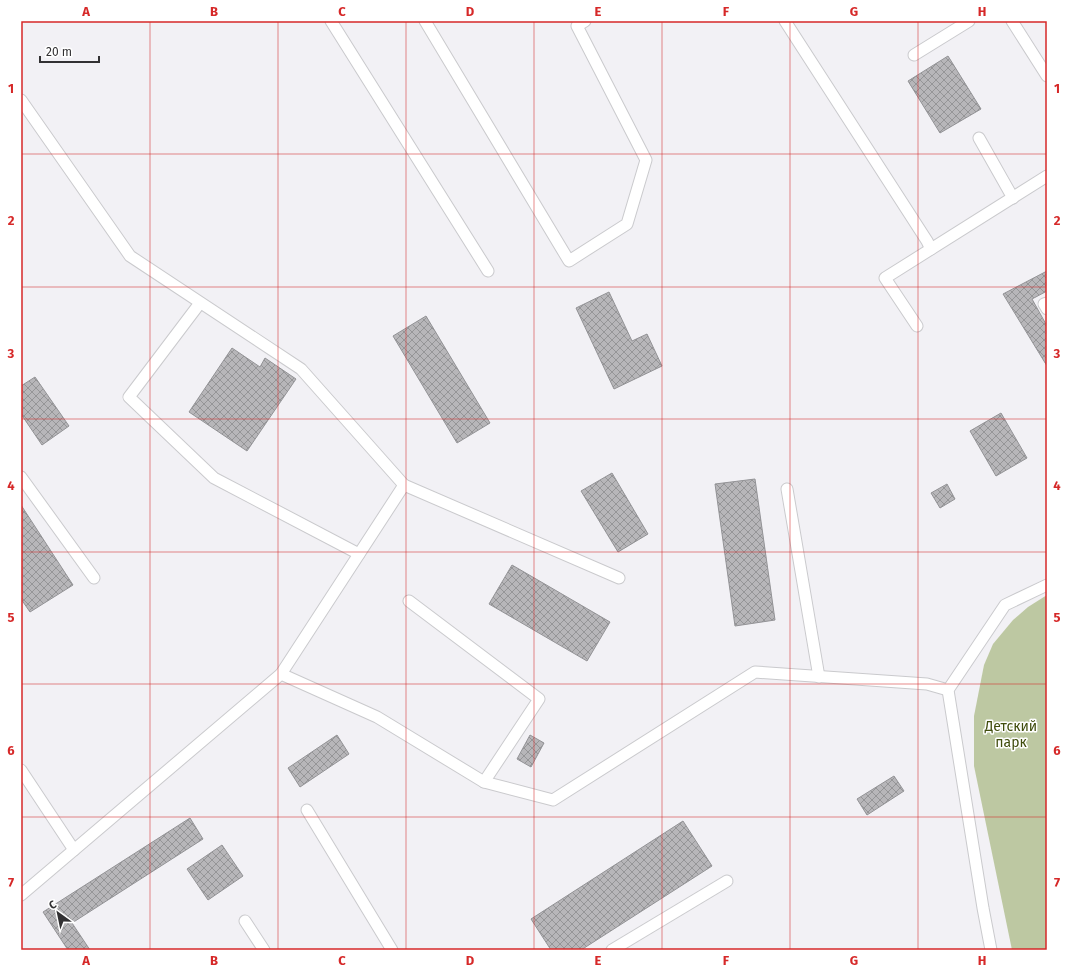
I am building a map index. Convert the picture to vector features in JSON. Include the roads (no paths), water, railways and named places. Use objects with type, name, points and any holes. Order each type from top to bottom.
[{"type":"lane","points":[[331,21],[488,271]]},
{"type":"lane","points":[[425,21],[569,261],[627,224],[646,160],[578,23]]},
{"type":"lane","points":[[785,21],[928,241],[931,249]]},
{"type":"lane","points":[[914,56],[969,21]]},
{"type":"lane","points":[[1012,21],[1047,76]]},
{"type":"lane","points":[[21,100],[130,256],[301,369],[404,485],[619,578]]},
{"type":"lane","points":[[978,138],[1013,198]]},
{"type":"lane","points":[[917,326],[885,278],[1047,176]]},
{"type":"lane","points":[[200,302],[129,398],[214,478],[359,554]]},
{"type":"lane","points":[[1047,303],[1044,304],[1047,309]]},
{"type":"lane","points":[[21,477],[94,578]]},
{"type":"lane","points":[[21,895],[281,674],[404,485]]},
{"type":"lane","points":[[787,489],[819,676]]},
{"type":"lane","points":[[991,950],[948,690],[1005,605],[1047,585]]},
{"type":"lane","points":[[409,601],[539,699],[484,782]]},
{"type":"lane","points":[[281,674],[376,717],[484,782],[553,800],[756,672],[927,684],[948,690]]},
{"type":"lane","points":[[21,770],[74,850]]},
{"type":"lane","points":[[307,810],[392,950]]},
{"type":"lane","points":[[612,950],[727,881]]},
{"type":"lane","points":[[245,921],[264,950]]},
{"type":"park label","name":"Детский парк","points":[[1011,734]]}]
